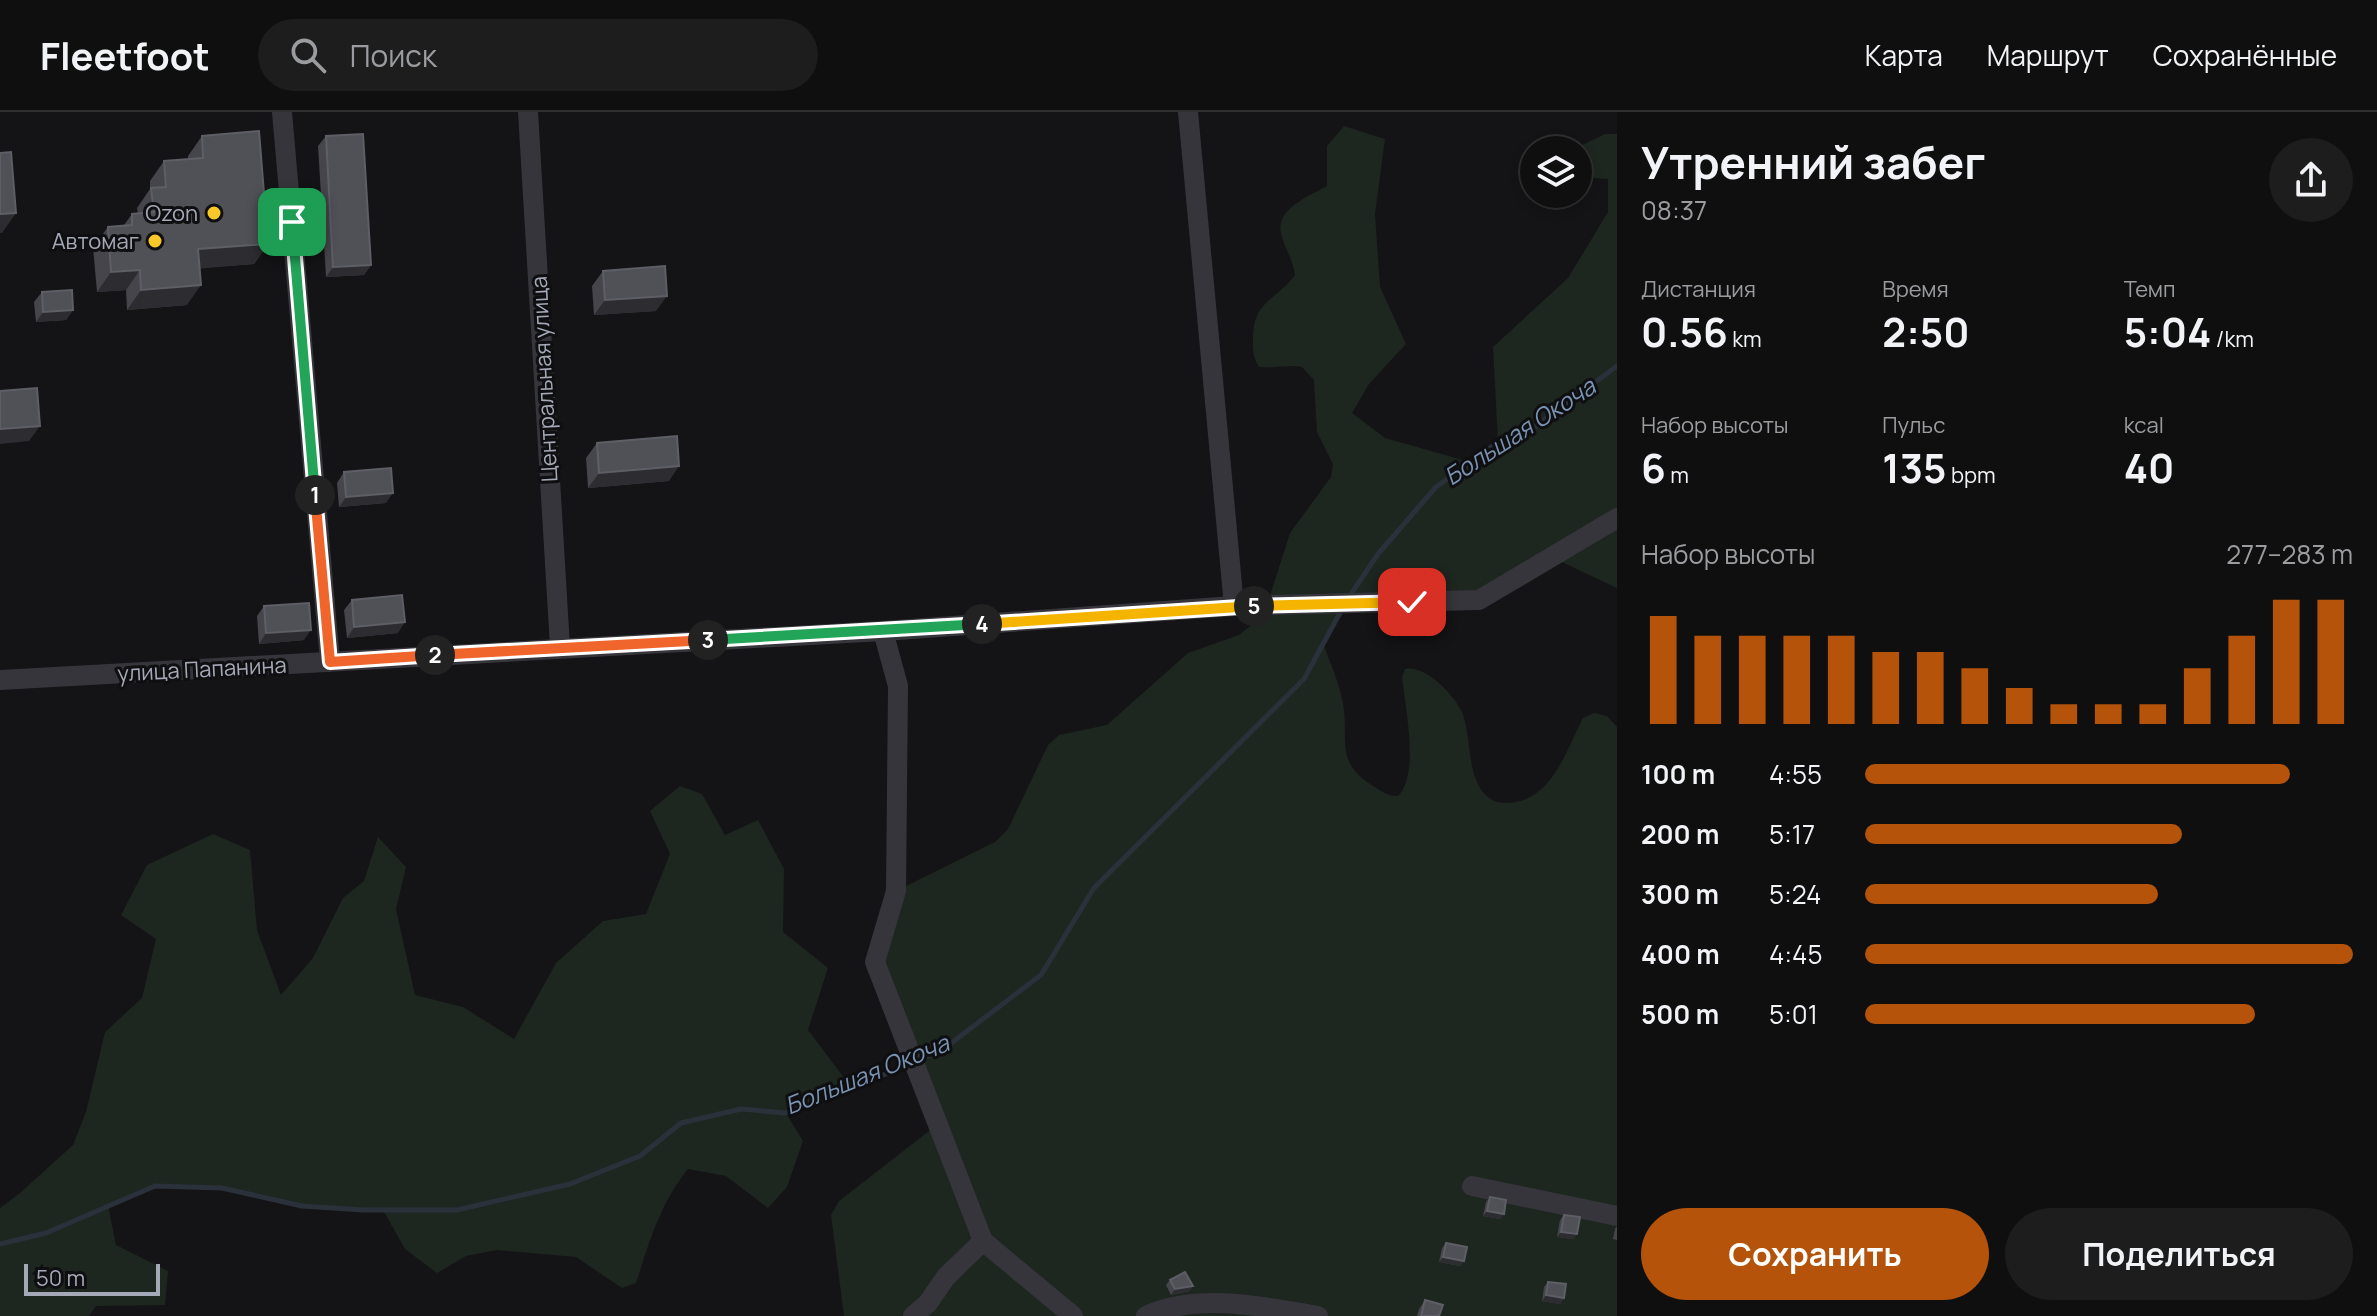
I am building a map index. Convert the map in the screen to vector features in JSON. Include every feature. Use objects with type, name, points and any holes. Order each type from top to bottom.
[{"type":"street","points":[[282,112],[330,662]]},
{"type":"street","name":"Центральная улица","points":[[528,112],[560,647]]},
{"type":"street","points":[[1188,112],[1234,606]]},
{"type":"street","name":"улица Папанина","points":[[0,680],[883,631],[1234,606],[1479,600],[1617,518]]},
{"type":"street","points":[[883,631],[898,686],[896,891],[875,962],[983,1241],[1073,1316]]},
{"type":"street","points":[[1472,1186],[1617,1216]]},
{"type":"street","points":[[924,1312],[946,1277],[983,1241]]},
{"type":"street","points":[[1146,1316],[1217,1303],[1252,1304],[1318,1316]]},
{"type":"shaded area","points":[[1344,126],[1385,139],[1375,214],[1380,287],[1406,344],[1369,384],[1352,413],[1385,438],[1470,462],[1498,442],[1493,347],[1568,278],[1608,212],[1608,179],[1592,178],[1592,140],[1605,134],[1617,134],[1617,588],[1551,557],[1479,600],[1345,603],[1323,643],[1342,696],[1348,758],[1359,775],[1390,795],[1398,796],[1405,786],[1410,757],[1402,677],[1405,669],[1429,675],[1457,703],[1464,718],[1477,782],[1492,800],[1505,803],[1534,795],[1563,760],[1583,718],[1594,713],[1607,716],[1617,727],[1617,1316],[844,1316],[831,1215],[839,1201],[938,1124],[875,962],[896,891],[995,842],[1008,829],[1048,745],[1059,735],[1107,725],[1188,653],[1239,635],[1254,623],[1267,605],[1290,533],[1331,477],[1333,464],[1317,432],[1314,380],[1302,367],[1259,367],[1254,356],[1253,336],[1254,324],[1262,307],[1295,275],[1284,244],[1281,224],[1283,217],[1296,204],[1327,186],[1327,146]]},
{"type":"shaded area","points":[[680,786],[702,794],[725,835],[758,820],[784,869],[783,932],[828,968],[808,1030],[851,1087],[786,1113],[803,1141],[787,1187],[768,1208],[726,1176],[688,1169],[663,1209],[636,1283],[622,1288],[576,1257],[497,1250],[466,1256],[437,1273],[405,1249],[383,1210],[302,1206],[222,1188],[155,1186],[108,1205],[116,1245],[168,1271],[165,1305],[96,1306],[89,1316],[0,1316],[0,1208],[73,1145],[86,1112],[105,1032],[142,998],[156,939],[121,915],[147,865],[213,834],[250,850],[257,930],[281,995],[313,958],[343,898],[364,881],[378,837],[406,867],[396,909],[415,995],[463,1007],[514,1039],[556,963],[603,921],[646,914],[670,854],[650,811]]},
{"type":"building","points":[[259,131],[268,244],[198,249],[201,285],[141,290],[140,270],[111,272],[108,227],[132,225],[132,214],[154,212],[151,188],[166,187],[164,161],[203,158],[202,136]]},
{"type":"building","points":[[363,134],[371,265],[333,267],[326,136]]},
{"type":"building","points":[[11,152],[16,213],[0,214],[0,153]]},
{"type":"building","points":[[665,266],[667,296],[605,300],[603,271]]},
{"type":"building","points":[[72,290],[73,310],[43,312],[42,292]]},
{"type":"building","points":[[37,388],[40,426],[0,429],[0,391]]},
{"type":"building","points":[[677,436],[679,466],[599,473],[597,443]]},
{"type":"building","points":[[391,468],[393,493],[346,497],[344,472]]},
{"type":"building","points":[[402,595],[405,622],[354,627],[352,600]]},
{"type":"building","points":[[309,603],[311,630],[266,633],[264,606]]},
{"type":"building","points":[[1490,1197],[1506,1200],[1504,1214],[1487,1211]]},
{"type":"building","points":[[1564,1215],[1580,1217],[1577,1234],[1561,1232]]},
{"type":"building","points":[[1446,1243],[1467,1247],[1464,1261],[1443,1257]]},
{"type":"building","points":[[1185,1272],[1193,1286],[1175,1289],[1170,1280]]},
{"type":"building","points":[[1548,1282],[1566,1284],[1564,1298],[1546,1295]]},
{"type":"building","points":[[1425,1300],[1443,1305],[1439,1316],[1421,1316]]},
{"type":"waterway","name":"Большая Окоча","points":[[1349,597],[1378,554],[1436,487],[1498,442],[1531,430],[1617,366]]},
{"type":"waterway","name":"Большая Окоча","points":[[920,1060],[950,1044],[1041,975],[1094,888],[1304,679],[1342,609]]},
{"type":"waterway","name":"Большая Окоча","points":[[0,1244],[46,1233],[155,1186],[222,1188],[302,1206],[363,1210],[457,1210],[570,1184],[640,1156],[681,1123],[741,1109],[786,1113],[911,1064]]},
{"type":"place","name":"Ozon","points":[[214,213]]},
{"type":"place","name":"Автомаг","points":[[155,241]]},
{"type":"route","points":[[292,222],[330,662],[883,631],[1234,606],[1412,602]]}]
